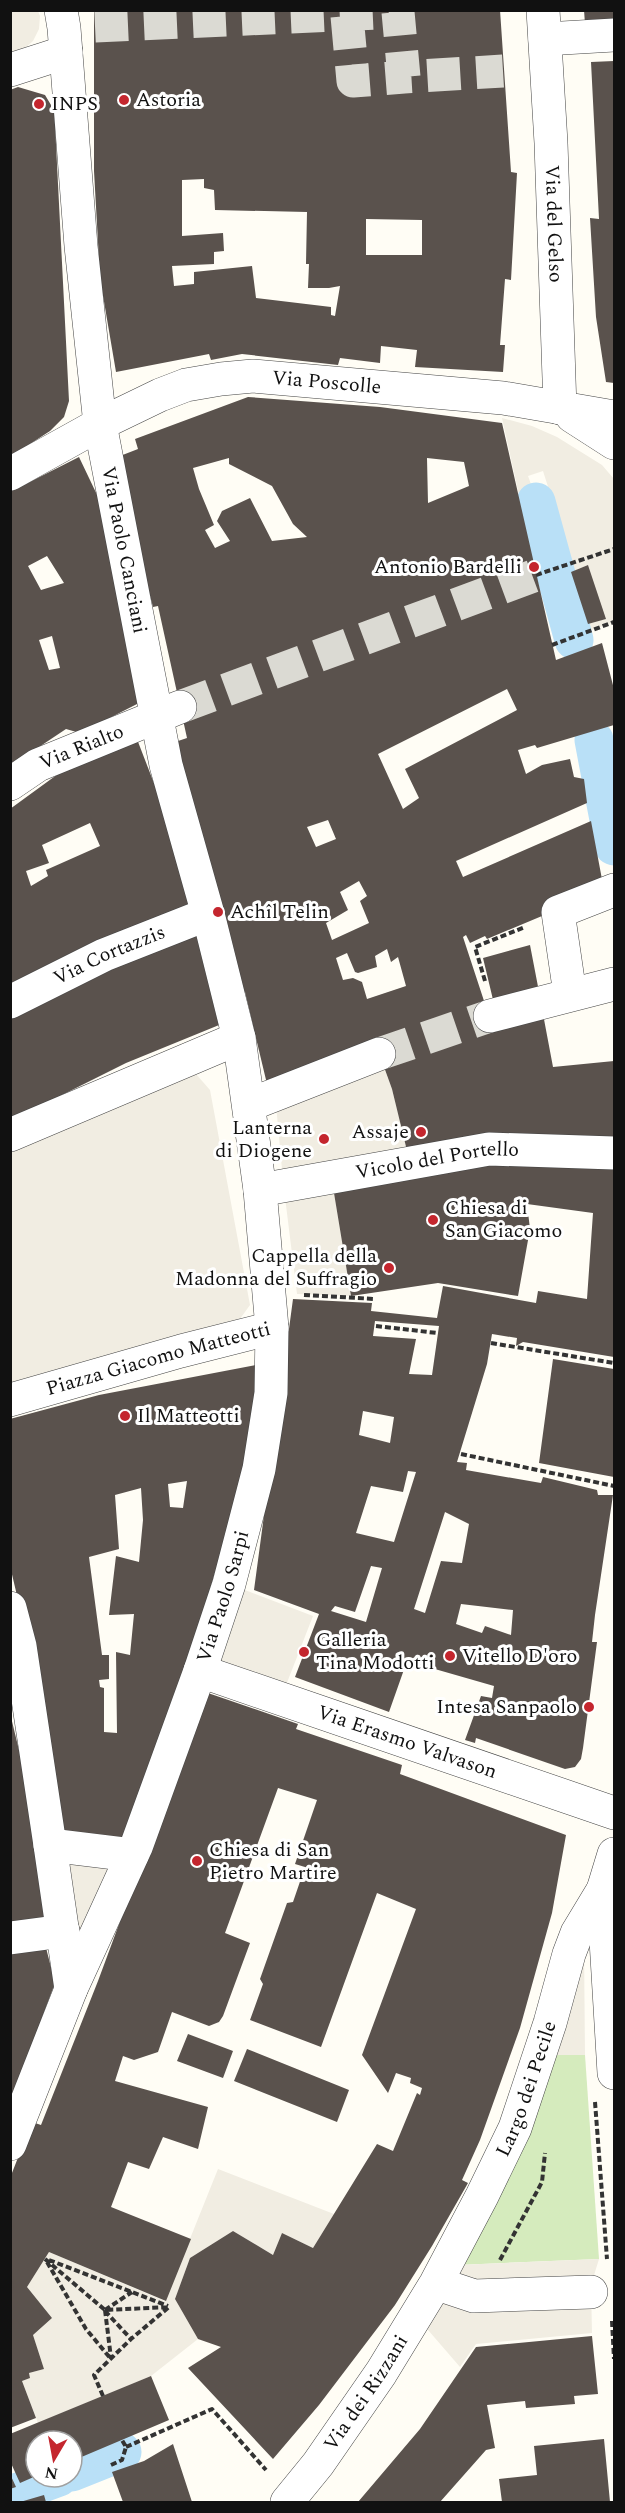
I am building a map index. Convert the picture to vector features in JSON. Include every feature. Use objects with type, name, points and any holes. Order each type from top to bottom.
[{"type":"street","name":"Via Paolo Canciani","points":[[61,10],[81,246],[100,424],[168,712],[166,765],[208,914],[239,1038]]},
{"type":"street","name":"Via del Gelso","points":[[560,408],[544,25],[615,34]]},
{"type":"street","points":[[10,70],[66,52]]},
{"type":"street","name":"Via Poscolle","points":[[10,474],[100,424],[160,395],[186,386],[221,379],[253,376],[503,398],[615,417]]},
{"type":"street","points":[[560,408],[615,443]]},
{"type":"street","name":"Via Rialto","points":[[10,784],[38,765],[168,712]]},
{"type":"street","points":[[570,994],[558,912],[606,893]]},
{"type":"street","name":"Via Cortazzis","points":[[10,1002],[104,955],[208,914]]},
{"type":"street","points":[[492,1015],[614,984]]},
{"type":"street","points":[[10,1135],[239,1038]]},
{"type":"street","name":"Piazza Giacomo Matteotti","points":[[10,1400],[181,1351],[272,1328],[260,1190],[239,1038]]},
{"type":"street","points":[[249,1105],[379,1054]]},
{"type":"street","name":"Vicolo del Portello","points":[[260,1190],[489,1149],[615,1153]]},
{"type":"street","name":"Via Paolo Sarpi","points":[[10,2144],[71,1989],[132,1856],[200,1671],[229,1584],[259,1469],[271,1393],[272,1328]]},
{"type":"street","name":"Via Paolo Sarpi","points":[[10,1608],[50,1845],[71,1989]]},
{"type":"street","name":"Via Erasmo Valvason","points":[[200,1671],[615,1812]]},
{"type":"street","points":[[50,1845],[132,1856]]},
{"type":"street","name":"Largo dei Pecile","points":[[440,2285],[515,2128],[550,2023],[569,1954],[577,1933],[603,1890],[615,1854]]},
{"type":"street","name":"Largo dei Pecile","points":[[603,1890],[615,2073]]},
{"type":"street","points":[[10,1938],[63,1931]]},
{"type":"street","points":[[440,2285],[474,2296],[491,2286],[591,2292]]},
{"type":"street","name":"Via dei Rizzani","points":[[289,2500],[346,2425],[440,2285]]},
{"type":"path","points":[[536,575],[615,549]]},
{"type":"path","points":[[552,645],[615,622]]},
{"type":"path","points":[[492,1015],[476,947],[558,912]]},
{"type":"path","points":[[297,1294],[375,1299]]},
{"type":"path","points":[[376,1326],[437,1333]]},
{"type":"path","points":[[490,1342],[615,1363]]},
{"type":"path","points":[[461,1454],[615,1486]]},
{"type":"path","points":[[45,2259],[170,2307]]},
{"type":"path","points":[[45,2259],[105,2310],[131,2339]]},
{"type":"path","points":[[45,2259],[86,2329],[111,2359]]},
{"type":"path","points":[[105,2310],[132,2292]]},
{"type":"path","points":[[105,2310],[170,2307]]},
{"type":"path","points":[[103,2396],[94,2375],[131,2339],[170,2307]]},
{"type":"path","points":[[105,2310],[111,2359]]},
{"type":"path","points":[[126,2447],[212,2409],[289,2500]]},
{"type":"path","points":[[111,2465],[122,2460],[126,2447],[122,2440]]},
{"type":"green space","points":[[550,2055],[585,2055],[599,2259],[458,2265]]},
{"type":"shaded area","points":[[10,11],[38,11],[40,16],[39,29],[33,41],[24,49],[10,55]]},
{"type":"shaded area","points":[[502,418],[532,426],[557,437],[602,465],[614,479],[614,622],[589,631],[588,624],[605,619],[588,565],[571,572],[548,497],[521,504]],"holes":[[[543,471],[550,493],[536,498],[528,476]]]},
{"type":"shaded area","points":[[379,1054],[392,1089],[409,1159],[283,1180],[275,1094]]},
{"type":"shaded area","points":[[196,1074],[210,1090],[250,1305],[237,1323],[11,1390],[11,1149]]},
{"type":"shaded area","points":[[332,1181],[351,1296],[297,1294],[284,1189]]},
{"type":"shaded area","points":[[229,1584],[313,1616],[281,1698],[207,1672]]},
{"type":"shaded area","points":[[50,1845],[132,1855],[71,1989]]},
{"type":"shaded area","points":[[584,1945],[585,2055],[550,2055]]},
{"type":"shaded area","points":[[218,2169],[334,2214],[313,2248],[282,2233],[273,2255],[233,2231],[190,2258],[175,2299],[198,2339],[151,2376],[38,2423],[22,2381],[30,2378],[29,2373],[44,2369],[33,2335],[52,2318],[27,2287],[49,2252],[165,2301]]},
{"type":"shaded area","points":[[599,2259],[591,2285],[592,2333],[476,2344],[460,2367],[422,2323],[458,2265]]},
{"type":"building","points":[[94,10],[500,10],[511,172],[517,173],[511,280],[505,279],[500,345],[505,345],[503,372],[415,367],[417,350],[381,346],[380,363],[340,358],[338,365],[242,354],[211,360],[209,354],[116,372],[100,278],[94,171]],"holes":[[[204,179],[204,188],[214,190],[215,210],[307,212],[308,288],[340,286],[335,316],[331,315],[331,307],[256,298],[252,266],[194,272],[194,284],[174,286],[172,266],[214,264],[214,252],[224,251],[223,233],[182,236],[182,180]],[[366,219],[422,220],[422,255],[366,255]]]},
{"type":"building","points":[[584,10],[614,10],[614,24],[585,24]]},
{"type":"building","points":[[614,61],[614,383],[606,382],[596,317],[590,218],[599,219],[591,62]]},
{"type":"building","points":[[18,87],[45,95],[51,105],[54,105],[69,401],[64,417],[50,431],[10,457],[10,90]]},
{"type":"building","points":[[248,397],[380,407],[502,423],[556,660],[602,643],[614,689],[614,725],[537,748],[535,745],[518,750],[526,774],[542,765],[570,759],[574,777],[584,779],[587,803],[456,861],[463,877],[591,821],[604,890],[487,939],[485,936],[470,943],[466,935],[463,937],[487,1010],[543,1014],[553,1067],[614,1061],[614,1148],[409,1159],[392,1089],[375,1042],[267,1084],[245,992],[242,992],[166,745],[187,738],[158,606],[153,607],[139,553],[120,456],[138,449],[135,439]],"holes":[[[229,458],[229,464],[272,486],[293,524],[307,537],[272,541],[250,498],[222,511],[217,521],[230,541],[215,548],[205,530],[214,525],[193,468]],[[427,458],[464,462],[469,486],[428,503]],[[507,689],[517,710],[405,769],[419,798],[403,809],[378,754]],[[328,820],[336,839],[316,847],[307,827]],[[359,881],[367,896],[360,901],[369,923],[332,940],[326,923],[348,910],[340,892]],[[387,949],[391,962],[398,957],[406,986],[367,999],[362,982],[353,978],[343,980],[336,958],[347,953],[355,972],[358,973],[377,967],[375,956]]]},
{"type":"building","points":[[79,457],[110,522],[139,703],[80,733],[66,729],[12,765],[10,492]],"holes":[[[47,556],[64,583],[41,590],[28,566]],[[52,636],[60,668],[49,670],[39,640]]]},
{"type":"building","points":[[588,565],[606,619],[588,624],[571,572]]},
{"type":"building","points":[[135,734],[199,900],[10,989],[10,809],[69,766]],"holes":[[[90,823],[100,846],[46,870],[48,876],[31,886],[26,871],[49,863],[42,845]]]},
{"type":"building","points":[[200,932],[224,1023],[126,1063],[10,1121],[10,1010]]},
{"type":"building","points":[[530,945],[540,997],[495,1008],[483,958]]},
{"type":"building","points":[[328,1134],[330,1141],[320,1143],[319,1136]]},
{"type":"building","points":[[492,1152],[614,1158],[614,1357],[523,1342],[516,1346],[517,1338],[492,1334],[487,1364],[457,1462],[467,1463],[466,1470],[541,1483],[543,1477],[597,1490],[598,1495],[613,1495],[595,1615],[592,1642],[597,1642],[583,1748],[581,1759],[575,1767],[565,1769],[476,1738],[475,1743],[465,1740],[481,1696],[492,1698],[494,1686],[407,1661],[389,1712],[295,1677],[319,1614],[254,1590],[293,1299],[372,1303],[371,1311],[437,1318],[443,1286],[536,1303],[538,1291],[587,1299],[593,1213],[527,1204],[530,1229],[518,1296],[438,1283],[351,1296],[332,1181]],"holes":[[[375,1321],[439,1326],[432,1375],[409,1374],[416,1339],[373,1336]],[[363,1411],[394,1417],[390,1443],[359,1435]],[[408,1471],[416,1472],[394,1542],[356,1533],[371,1486],[403,1492]],[[445,1512],[469,1524],[462,1563],[441,1561],[425,1613],[414,1609]],[[371,1566],[382,1568],[366,1622],[331,1611],[335,1606],[355,1612]],[[461,1604],[513,1610],[511,1635],[485,1626],[482,1633],[456,1624]]]},
{"type":"building","points":[[553,1359],[614,1369],[614,1477],[539,1463]]},
{"type":"building","points":[[256,1365],[253,1443],[201,1620],[129,1848],[60,1840],[37,1680],[10,1566],[10,1419],[99,1395]],"holes":[[[187,1481],[183,1508],[170,1507],[168,1484]],[[141,1488],[143,1520],[139,1562],[116,1556],[109,1615],[134,1614],[130,1655],[116,1652],[117,1733],[104,1732],[104,1688],[100,1687],[99,1680],[109,1679],[109,1655],[102,1655],[89,1557],[119,1549],[115,1495]]]},
{"type":"building","points":[[205,1692],[298,1724],[296,1729],[402,1765],[400,1774],[566,1835],[552,1913],[520,2028],[480,2140],[462,2180],[468,2183],[395,2305],[319,2405],[273,2459],[188,2368],[221,2347],[198,2339],[175,2299],[190,2258],[233,2231],[273,2255],[282,2233],[313,2248],[377,2144],[393,2151],[417,2093],[420,2095],[422,2088],[410,2083],[411,2078],[396,2073],[388,2093],[362,2055],[416,1909],[377,1893],[321,2047],[250,2020],[263,1984],[260,1979],[287,1903],[293,1902],[305,1867],[295,1864],[317,1800],[278,1788],[225,1933],[250,1943],[223,2016],[219,2022],[209,2026],[172,2012],[158,2052],[134,2060],[123,2056],[115,2081],[208,2107],[198,2149],[163,2137],[149,2169],[128,2162],[111,2207],[191,2239],[166,2301],[49,2252],[27,2287],[52,2318],[33,2335],[44,2369],[29,2373],[30,2378],[22,2381],[36,2418],[10,2428],[10,2178],[32,2122],[41,2125],[98,1981]]},
{"type":"building","points":[[10,1713],[25,1775],[51,1930],[10,1936]]},
{"type":"building","points":[[43,1936],[55,1983],[10,2103],[10,1942]]},
{"type":"building","points":[[188,2034],[233,2051],[223,2078],[177,2061]]},
{"type":"building","points":[[247,2049],[349,2090],[337,2122],[234,2081]]},
{"type":"building","points":[[592,2336],[598,2394],[574,2396],[575,2404],[526,2408],[525,2401],[487,2405],[495,2448],[486,2450],[440,2502],[358,2502],[420,2429],[476,2347]]},
{"type":"building","points":[[151,2376],[169,2420],[84,2456],[84,2429],[24,2429],[24,2481],[20,2483],[10,2461],[10,2434]]},
{"type":"building","points":[[604,2439],[610,2502],[502,2502],[499,2479],[537,2475],[534,2446]]},
{"type":"building","points":[[173,2444],[192,2502],[123,2502],[112,2472],[144,2461]]},
{"type":"building","points":[[10,2474],[16,2487],[10,2489]]},
{"type":"building","points":[[44,2495],[46,2502],[20,2502]]},
{"type":"waterway","points":[[536,502],[574,640]]},
{"type":"waterway","points":[[594,740],[614,846]]},
{"type":"waterway","points":[[84,2467],[122,2452]]},
{"type":"waterway","points":[[10,2495],[26,2489]]},
{"type":"tunnel","points":[[95,26],[398,12],[404,77],[503,71]]},
{"type":"tunnel","points":[[347,16],[353,81],[404,77]]},
{"type":"tunnel","points":[[180,707],[536,575]]},
{"type":"tunnel","points":[[379,1054],[490,1016]]},
{"type":"place","name":"Astoria","points":[[124,100]]},
{"type":"place","name":"INPS","points":[[39,104]]},
{"type":"place","name":"Antonio Bardelli","points":[[534,567]]},
{"type":"place","name":"Achîl Telin","points":[[218,912]]},
{"type":"place","name":"Assaje","points":[[421,1132]]},
{"type":"place","name":"Lanterna di Diogene","points":[[324,1139]]},
{"type":"place","name":"Chiesa di San Giacomo","points":[[433,1220]]},
{"type":"place","name":"Cappella della Madonna del Suffragio","points":[[389,1268]]},
{"type":"place","name":"Il Matteotti","points":[[125,1416]]},
{"type":"place","name":"Galleria Tina Modotti","points":[[304,1652]]},
{"type":"place","name":"Vitello D'oro","points":[[450,1656]]},
{"type":"place","name":"Intesa Sanpaolo","points":[[589,1707]]},
{"type":"place","name":"Chiesa di San Pietro Martire","points":[[197,1861]]}]
